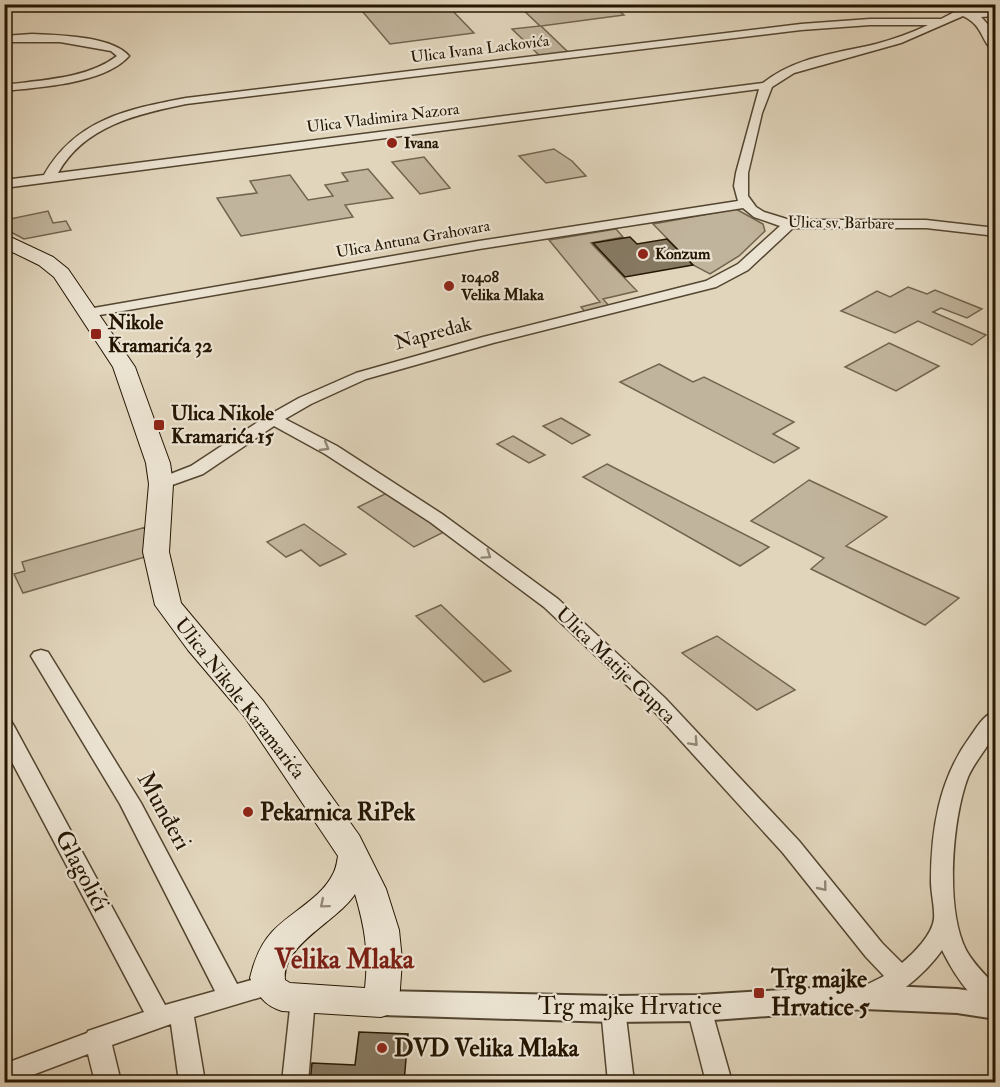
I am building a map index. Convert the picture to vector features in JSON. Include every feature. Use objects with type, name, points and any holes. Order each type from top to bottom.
[{"type":"main road","name":"Ulica Nikole Karamarića","points":[[4,240],[55,267],[116,351],[132,383],[158,463],[161,484],[156,552],[162,591],[168,604],[198,644],[254,709],[291,759],[348,843],[377,908],[382,930],[385,960],[381,1004]]},
{"type":"main road","points":[[269,985],[267,970],[278,948],[288,935],[345,884],[353,868],[354,856]]},
{"type":"main road","name":"Trg majke Hrvatice","points":[[269,985],[282,997],[381,1004]]},
{"type":"street","points":[[970,10],[985,27],[996,49]]},
{"type":"street","points":[[744,204],[740,184],[766,86],[796,69],[886,45],[970,10],[996,13]]},
{"type":"street","name":"Ulica Ivana Lackovića","points":[[49,178],[66,151],[94,129],[138,111],[186,101],[811,26],[870,22],[942,22]]},
{"type":"street","points":[[4,39],[36,36],[51,38],[115,49],[124,56],[108,66],[69,79],[4,88]]},
{"type":"street","name":"Ulica Vladimira Nazora","points":[[4,184],[766,86]]},
{"type":"street","name":"Ulica sv. Barbare","points":[[744,204],[763,216],[790,224],[926,224],[996,232]]},
{"type":"street","name":"Ulica Antuna Grahovara","points":[[88,313],[458,249],[744,204]]},
{"type":"street","name":"Napredak","points":[[161,484],[197,470],[273,419],[328,389],[385,368],[711,284],[743,267],[790,224]]},
{"type":"street","name":"Ulica Matije Gupca","points":[[273,419],[331,450],[436,518],[550,603],[658,704],[725,775],[791,847],[874,950],[900,978]]},
{"type":"street","name":"Munđeri","points":[[41,656],[156,849],[223,978],[230,998]]},
{"type":"street","points":[[996,718],[977,740],[959,773],[948,807],[943,848],[946,919],[952,944],[971,977],[996,1001]]},
{"type":"street","name":"Glagolići","points":[[4,726],[170,1013],[192,1083]]},
{"type":"street","points":[[864,997],[887,987],[926,956],[940,938],[946,919]]},
{"type":"street","points":[[4,1075],[97,1038],[170,1013],[230,998],[269,985]]},
{"type":"street","name":"Trg majke Hrvatice","points":[[381,1004],[613,1010],[699,1008],[864,997],[957,1001],[996,1007]]},
{"type":"street","points":[[295,1083],[303,999]]},
{"type":"street","points":[[699,1008],[719,1083]]},
{"type":"street","points":[[613,1010],[621,1083]]},
{"type":"street","points":[[97,1038],[108,1083]]},
{"type":"shaded area","points":[[357,5],[447,5],[474,33],[390,44]]},
{"type":"shaded area","points":[[518,5],[612,5],[624,15],[541,26],[569,53],[540,56],[512,29],[540,26]]},
{"type":"shaded area","points":[[554,149],[572,161],[586,176],[546,183],[519,156]]},
{"type":"shaded area","points":[[424,157],[450,188],[420,194],[392,162]]},
{"type":"shaded area","points":[[368,169],[393,198],[345,205],[353,217],[241,236],[217,198],[257,193],[250,181],[290,175],[308,200],[333,196],[325,185],[348,181],[342,173]]},
{"type":"shaded area","points":[[736,209],[763,224],[765,231],[739,256],[710,274],[693,265],[653,224]]},
{"type":"shaded area","points":[[48,211],[53,223],[66,221],[71,230],[24,239],[5,229],[5,220]]},
{"type":"shaded area","points":[[616,229],[623,237],[591,243],[637,291],[603,299],[610,307],[586,313],[581,307],[600,302],[549,240]]},
{"type":"shaded area","points":[[908,287],[927,294],[935,290],[982,309],[967,318],[941,308],[933,312],[986,335],[972,345],[918,321],[895,333],[841,311],[877,291],[890,297]]},
{"type":"shaded area","points":[[889,343],[939,366],[896,391],[845,367]]},
{"type":"shaded area","points":[[659,364],[693,382],[704,377],[794,422],[773,434],[799,448],[774,463],[620,382]]},
{"type":"shaded area","points":[[561,418],[590,435],[572,444],[543,426]]},
{"type":"shaded area","points":[[513,436],[545,455],[529,463],[497,444]]},
{"type":"shaded area","points":[[607,464],[769,547],[740,566],[583,477]]},
{"type":"shaded area","points":[[809,480],[887,517],[846,546],[959,598],[925,625],[811,569],[824,558],[751,521]]},
{"type":"shaded area","points":[[391,491],[448,530],[414,547],[358,507]]},
{"type":"shaded area","points":[[304,524],[346,554],[320,566],[301,550],[286,557],[267,542]]},
{"type":"shaded area","points":[[146,527],[145,557],[23,593],[14,574],[25,571],[22,562]]},
{"type":"shaded area","points":[[441,605],[511,671],[484,682],[416,616]]},
{"type":"shaded area","points":[[717,636],[795,690],[757,710],[682,653]]},
{"type":"building","name":"Konzum","points":[[630,237],[637,244],[667,239],[693,265],[625,277],[593,243]]},
{"type":"building","name":"DVD Velika Mlaka","points":[[359,1032],[408,1034],[404,1083],[310,1083],[312,1063],[355,1065]]},
{"type":"place","name":"Ivana","points":[[392,143]]},
{"type":"place","name":"Konzum","points":[[643,254]]},
{"type":"place","name":"10408 Velika Mlaka","points":[[449,286]]},
{"type":"place","name":"Nikole Kramarića 32","points":[[96,334]]},
{"type":"place","name":"Ulica Nikole Kramarića 15","points":[[159,425]]},
{"type":"place","name":"Pekarnica RiPek","points":[[248,812]]},
{"type":"place","name":"Trg majke Hrvatice 5","points":[[759,993]]},
{"type":"place","name":"DVD Velika Mlaka","points":[[382,1048]]},
{"type":"district","name":"Velika Mlaka","points":[[344,959]]}]
